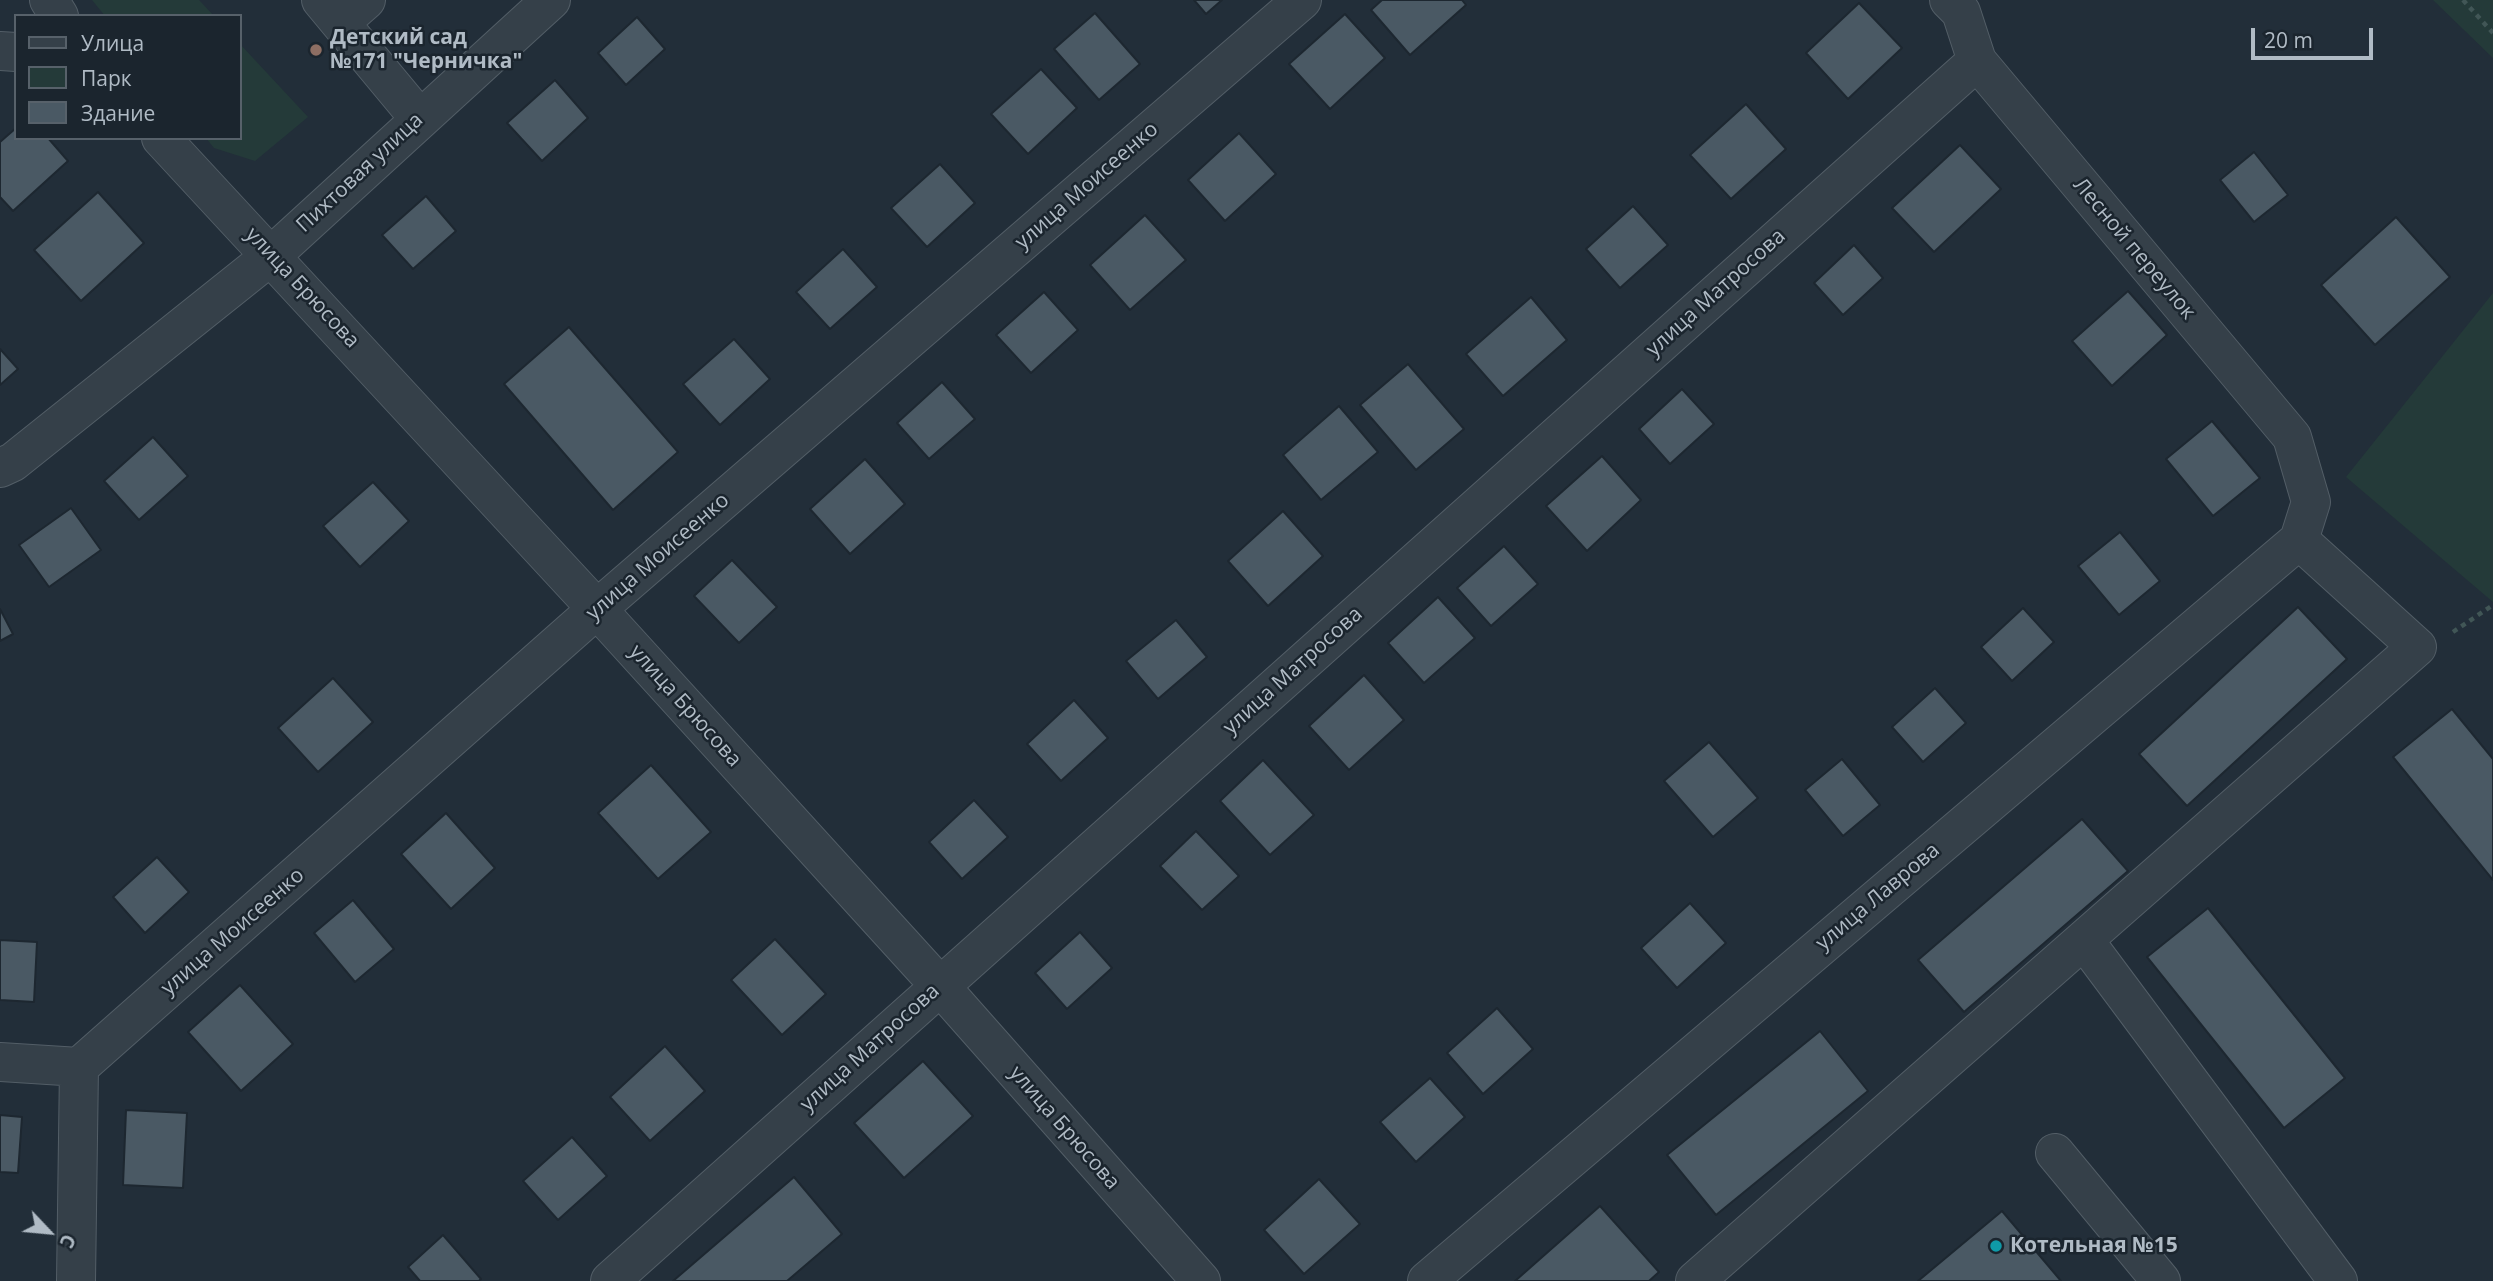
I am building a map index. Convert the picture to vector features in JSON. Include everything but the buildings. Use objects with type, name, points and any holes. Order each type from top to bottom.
[{"type":"street","name":"Пихтовая улица","points":[[0,468],[13,462],[272,255],[551,0]]},
{"type":"street","name":"улица Моисеенко","points":[[79,1067],[597,609],[1301,0]]},
{"type":"street","name":"Лесной переулок","points":[[1949,0],[1961,12],[1977,61],[2292,437],[2311,502],[2299,540]]},
{"type":"street","points":[[343,7],[419,118]]},
{"type":"street","name":"улица Матросова","points":[[610,1281],[1977,61]]},
{"type":"street","name":"улица Брюсова","points":[[163,140],[272,255],[940,986],[1181,1275]]},
{"type":"street","points":[[1695,1281],[2417,647],[2299,540]]},
{"type":"street","name":"улица Лаврова","points":[[1427,1281],[2299,540]]},
{"type":"street","points":[[2084,940],[2338,1281]]},
{"type":"street","points":[[0,1062],[79,1067],[76,1281]]},
{"type":"street","points":[[2055,1153],[2161,1281]]},
{"type":"path","points":[[2463,0],[2493,33]]},
{"type":"path","points":[[2417,647],[2447,636],[2493,605]]},
{"type":"green space","points":[[92,0],[199,0],[212,14],[103,14]]},
{"type":"green space","points":[[2433,0],[2493,0],[2493,58]]},
{"type":"green space","points":[[242,46],[308,117],[255,161],[214,148],[208,140],[242,140]]},
{"type":"green space","points":[[2493,293],[2493,602],[2346,477]]},
{"type":"place","name":"Детский сад №171 \"Черничка\"","points":[[316,50]]},
{"type":"place","name":"Котельная №15","points":[[1996,1246]]}]
